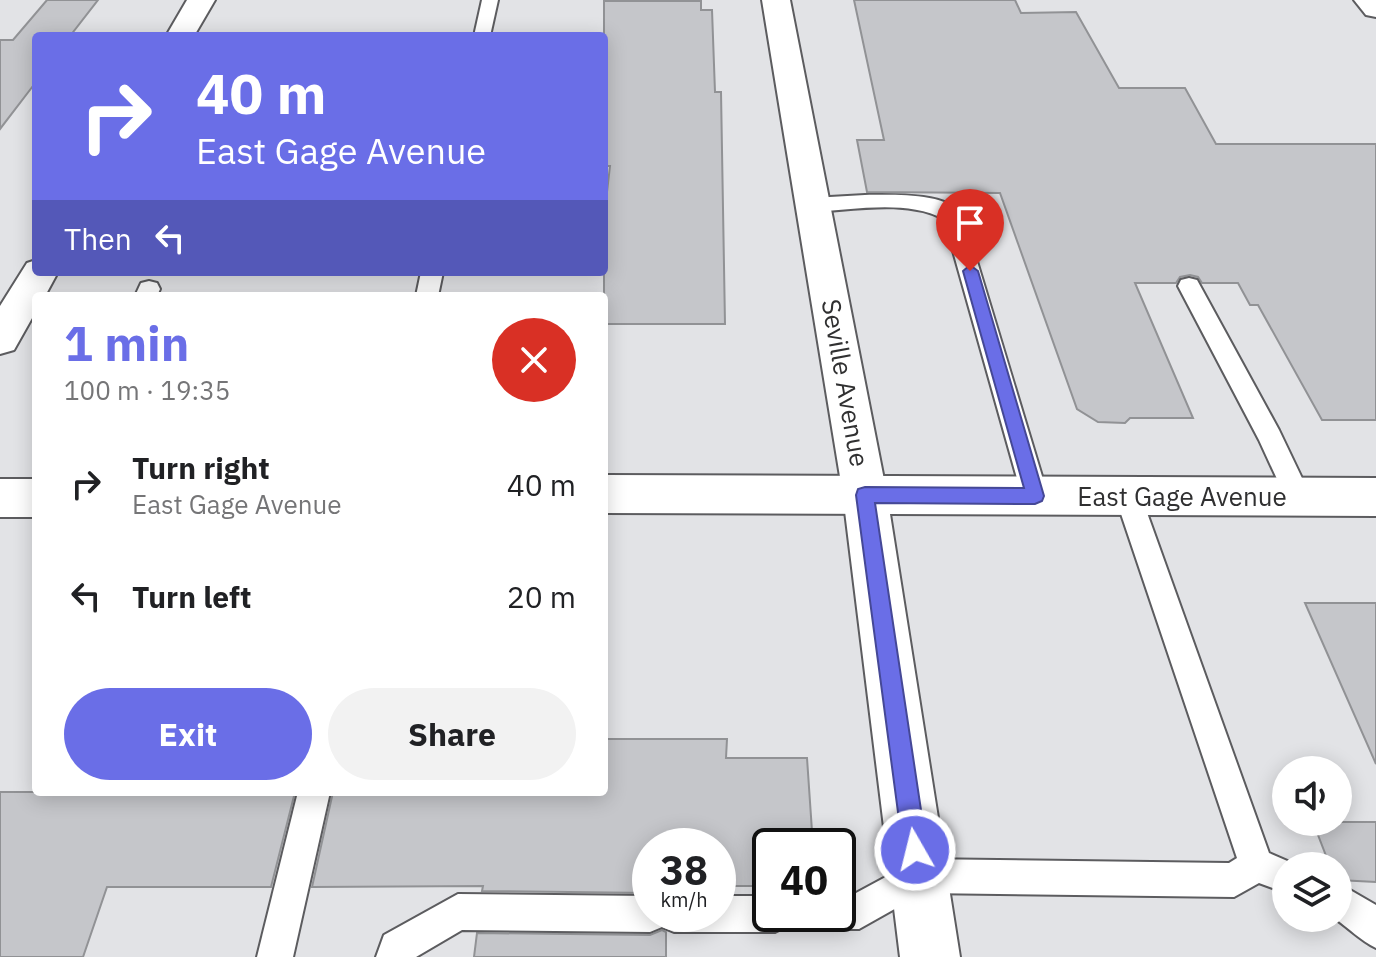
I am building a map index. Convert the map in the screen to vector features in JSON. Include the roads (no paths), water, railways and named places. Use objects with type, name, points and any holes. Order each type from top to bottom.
[{"type":"street","points":[[182,32],[201,0]]},
{"type":"street","name":"Seville Avenue","points":[[776,0],[865,495],[930,957]]},
{"type":"street","points":[[1368,0],[1376,9]]},
{"type":"street","points":[[0,339],[38,276]]},
{"type":"street","name":"East Gage Avenue","points":[[608,494],[1376,497]]},
{"type":"street","points":[[0,498],[32,498]]},
{"type":"lane","points":[[483,32],[490,0]]},
{"type":"lane","points":[[812,205],[911,204],[943,207],[953,215],[1035,496]]},
{"type":"lane","points":[[1189,286],[1270,437],[1298,497]]},
{"type":"lane","points":[[856,911],[919,876],[1234,880],[1271,871],[1128,496]]},
{"type":"lane","points":[[275,957],[313,796]]},
{"type":"lane","points":[[1352,909],[1371,922],[1376,930]]},
{"type":"lane","points":[[394,957],[397,948],[458,912],[632,914]]}]
